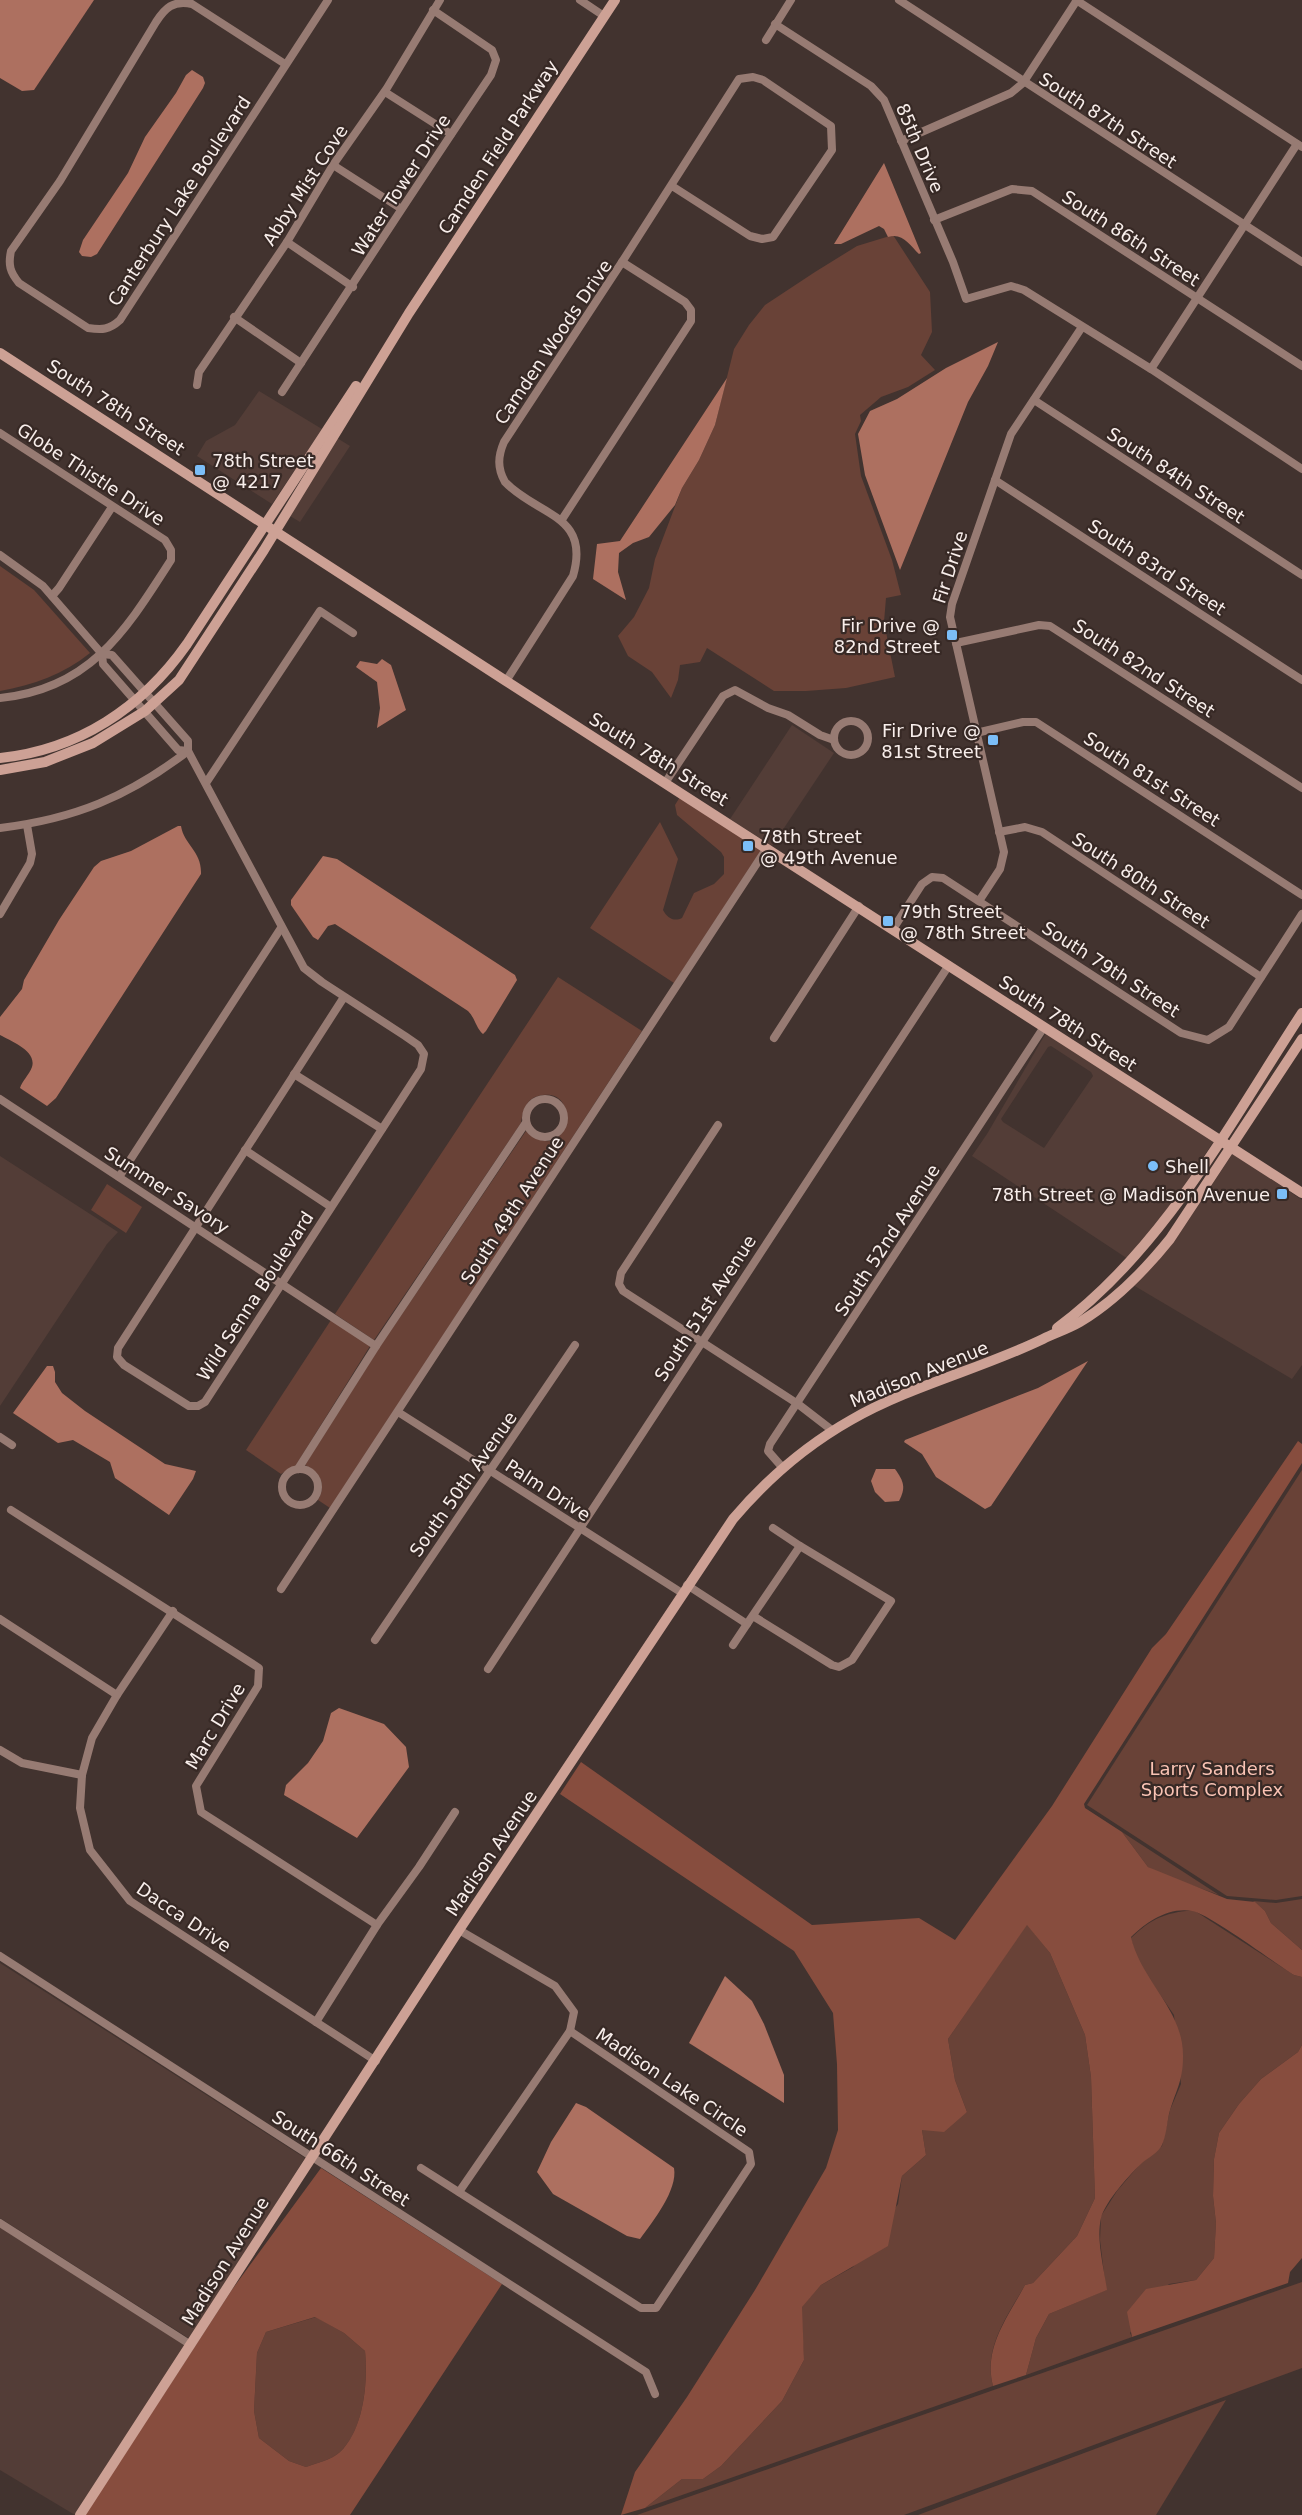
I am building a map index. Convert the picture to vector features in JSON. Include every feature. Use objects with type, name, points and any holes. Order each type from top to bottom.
[{"type":"street","name":"Canterbury Lake Boulevard","points":[[285,64],[192,4],[183,1],[172,3],[156,22],[60,181],[11,251],[9,264],[19,283],[88,328],[101,330],[112,327],[120,321],[328,0]]},
{"type":"street","name":"Abby Mist Cove","points":[[197,386],[199,372],[234,317],[287,242],[333,165],[385,92],[440,0]]},
{"type":"street","points":[[580,0],[604,16]]},
{"type":"street","name":"Camden Field Parkway","points":[[0,770],[36,764],[73,752],[112,733],[155,703],[188,668],[409,313],[615,0]]},
{"type":"street","points":[[766,40],[791,0]]},
{"type":"street","name":"South 87th Street","points":[[898,0],[1243,226],[1302,262]]},
{"type":"street","points":[[901,141],[1011,93],[1023,83],[1077,0],[1300,146],[1243,226],[1151,369]]},
{"type":"street","name":"Water Tower Drive","points":[[282,392],[353,287],[400,208],[491,75],[496,60],[492,50],[433,10]]},
{"type":"street","name":"85th Drive","points":[[775,24],[871,86],[884,100],[953,262],[966,299],[1011,286],[1024,290],[1082,327]]},
{"type":"street","points":[[622,262],[739,79],[753,77],[763,80],[831,126],[832,150],[773,237],[762,239],[750,236],[672,186]]},
{"type":"street","points":[[385,92],[451,134]]},
{"type":"street","points":[[333,165],[400,208]]},
{"type":"street","name":"South 86th Street","points":[[934,220],[1012,189],[1032,191],[1302,366]]},
{"type":"street","points":[[287,242],[353,287]]},
{"type":"street","name":"Camden Woods Drive","points":[[506,681],[573,576],[578,559],[577,544],[571,532],[561,521],[510,488],[501,475],[499,455],[504,442],[622,262],[685,302],[691,310],[691,321],[561,521]]},
{"type":"street","name":"Camden Field Parkway","points":[[0,758],[32,753],[72,741],[100,727],[146,693],[179,655],[361,379],[409,313]]},
{"type":"street","points":[[234,317],[301,363]]},
{"type":"street","points":[[1082,327],[1151,369],[1302,469]]},
{"type":"street","name":"Fir Drive","points":[[980,901],[1000,869],[1004,852],[950,617],[952,604],[1011,434],[1082,327]]},
{"type":"street","name":"South 78th Street","points":[[0,353],[1302,1193]]},
{"type":"street","name":"South 84th Street","points":[[1034,400],[1302,575]]},
{"type":"street","name":"Globe Thistle Drive","points":[[0,432],[165,540],[171,550],[171,560],[128,626],[102,654],[87,666],[53,685],[21,696],[0,698]]},
{"type":"street","name":"South 83rd Street","points":[[995,480],[1302,680]]},
{"type":"street","points":[[52,596],[60,588],[112,507]]},
{"type":"street","name":"Wild Senna Boulevard","points":[[0,555],[33,577],[52,596],[102,654],[103,664],[178,750],[188,751]]},
{"type":"street","points":[[206,783],[320,611],[354,633]]},
{"type":"street","name":"South 82nd Street","points":[[957,643],[1039,625],[1050,626],[1302,788]]},
{"type":"street","name":"Wild Senna Boulevard","points":[[102,654],[112,655],[188,741],[188,751],[304,968],[418,1045],[424,1054],[421,1069],[205,1402],[198,1406],[189,1406],[124,1365],[117,1357],[118,1348],[344,997]]},
{"type":"street","points":[[665,783],[723,696],[735,690],[768,708],[788,715],[820,735],[834,740],[839,750],[849,755],[860,753],[868,739],[865,728],[851,721],[840,725],[834,740]]},
{"type":"street","name":"South 81st Street","points":[[976,733],[1023,722],[1036,722],[1302,896]]},
{"type":"street","points":[[0,828],[27,825],[67,816],[109,801],[157,774],[188,751]]},
{"type":"street","points":[[0,914],[33,854],[27,825]]},
{"type":"street","name":"South 80th Street","points":[[999,832],[1025,827],[1042,832],[1261,976]]},
{"type":"street","name":"South 49th Avenue","points":[[281,1589],[767,848]]},
{"type":"street","name":"South 79th Street","points":[[893,929],[922,884],[932,877],[943,878],[1181,1033],[1208,1040],[1228,1027],[1261,976]]},
{"type":"street","points":[[774,1038],[859,906]]},
{"type":"street","points":[[1261,976],[1302,914]]},
{"type":"street","points":[[119,1177],[281,928]]},
{"type":"street","name":"South 51st Avenue","points":[[488,1669],[949,965]]},
{"type":"street","name":"Madison Avenue","points":[[1045,1338],[1088,1304],[1146,1246],[1220,1140],[1302,1013]]},
{"type":"street","name":"South 52nd Avenue","points":[[782,1467],[768,1451],[768,1447],[1044,1027]]},
{"type":"street","name":"Madison Avenue","points":[[80,2515],[459,1930],[534,1821],[733,1519],[782,1467],[832,1431],[870,1410],[998,1360],[1072,1327],[1116,1295],[1154,1259],[1170,1239],[1302,1039]]},
{"type":"street","points":[[294,1074],[382,1129]]},
{"type":"street","name":"Summer Savory","points":[[0,1099],[282,1282],[376,1346]]},
{"type":"street","points":[[298,1469],[305,1469],[315,1476],[318,1488],[314,1499],[297,1506],[286,1500],[281,1490],[284,1478],[292,1470],[298,1469],[376,1346],[525,1124],[530,1106],[541,1100],[553,1101],[562,1110],[561,1128],[552,1136],[540,1136],[525,1124]]},
{"type":"street","points":[[718,1125],[621,1273],[619,1284],[623,1291],[798,1404],[832,1431]]},
{"type":"street","points":[[245,1150],[331,1207]]},
{"type":"street","name":"South 50th Avenue","points":[[375,1640],[575,1345]]},
{"type":"street","name":"Palm Drive","points":[[398,1412],[579,1528],[747,1623]]},
{"type":"street","points":[[0,1437],[12,1445]]},
{"type":"street","name":"Marc Drive","points":[[11,1510],[173,1611],[259,1668],[258,1686],[196,1786],[201,1812],[377,1925]]},
{"type":"street","points":[[753,1616],[836,1666],[846,1665],[854,1657],[891,1601],[773,1528]]},
{"type":"street","points":[[733,1645],[800,1546]]},
{"type":"street","name":"Dacca Drive","points":[[173,1611],[117,1695],[92,1738],[82,1775],[80,1808],[90,1850],[130,1901],[376,2061]]},
{"type":"street","points":[[0,1619],[117,1695]]},
{"type":"street","points":[[0,1750],[22,1763],[82,1775]]},
{"type":"street","points":[[315,2022],[377,1925],[455,1812]]},
{"type":"street","name":"Madison Lake Circle","points":[[421,2168],[641,2308],[656,2308],[751,2164],[749,2152],[570,2031],[574,2012],[555,1986],[459,1930]]},
{"type":"street","name":"South 66th Street","points":[[0,1956],[645,2371],[655,2394]]},
{"type":"street","points":[[459,2192],[570,2031]]},
{"type":"street","points":[[0,2223],[191,2345]]},
{"type":"shaded area","points":[[0,0],[94,0],[34,90],[22,91],[0,78]]},
{"type":"shaded area","points":[[192,70],[203,77],[205,83],[203,88],[97,254],[91,257],[82,256],[79,252],[83,240],[128,173],[145,137],[186,75]]},
{"type":"shaded area","points":[[884,163],[921,253],[919,254],[902,238],[888,237],[884,229],[879,226],[841,244],[834,244]]},
{"type":"shaded area","points":[[998,342],[968,402],[900,570],[865,475],[858,434],[870,411],[897,399],[946,368]]},
{"type":"shaded area","points":[[727,378],[715,425],[675,505],[649,537],[633,543],[619,553],[618,572],[626,600],[593,579],[597,544],[620,541]]},
{"type":"shaded area","points":[[259,391],[322,429],[272,504],[197,456],[206,441],[235,425]]},
{"type":"shaded area","points":[[337,438],[350,446],[300,522],[290,516]]},
{"type":"shaded area","points":[[382,659],[391,665],[406,710],[377,728],[380,708],[377,682],[356,667],[360,661],[377,664]]},
{"type":"shaded area","points":[[792,725],[834,753],[772,846],[730,819]]},
{"type":"shaded area","points":[[181,826],[199,859],[201,874],[56,1098],[47,1106],[20,1088],[31,1070],[33,1061],[22,1047],[0,1035],[0,1017],[22,989],[24,980],[59,920],[94,867],[101,861],[131,851]]},
{"type":"shaded area","points":[[323,856],[337,859],[515,975],[517,980],[483,1034],[468,1011],[335,924],[328,926],[318,940],[313,937],[291,905],[291,900]]},
{"type":"shaded area","points":[[1046,1033],[1214,1141],[1167,1211],[1128,1259],[972,1156]],"holes":[[[1051,1046],[1091,1072],[1093,1076],[1044,1148],[1001,1119],[1048,1047]]]},
{"type":"shaded area","points":[[1233,1153],[1302,1200],[1302,1365],[1292,1379],[1133,1285],[1174,1242]]},
{"type":"shaded area","points":[[0,1156],[118,1232],[107,1244],[0,1406]]},
{"type":"shaded area","points":[[1088,1361],[991,1506],[985,1509],[936,1477],[922,1454],[904,1442],[1038,1388]]},
{"type":"shaded area","points":[[47,1366],[53,1366],[55,1382],[62,1393],[85,1411],[165,1464],[196,1471],[169,1515],[115,1478],[110,1462],[73,1440],[58,1443],[13,1413]]},
{"type":"shaded area","points":[[1298,1441],[1302,1444],[1302,1463],[1084,1804],[1085,1808],[1122,1832],[1148,1867],[1227,1899],[1255,1902],[1265,1911],[1271,1923],[1302,1950],[1302,1977],[1294,1975],[1212,1920],[1192,1911],[1183,1910],[1158,1917],[1131,1937],[1143,1968],[1177,2025],[1183,2066],[1162,2145],[1125,2181],[1103,2211],[1100,2245],[1107,2290],[1049,2314],[1036,2338],[1026,2375],[993,2386],[991,2359],[1005,2321],[1025,2285],[1033,2283],[1077,2236],[1095,2198],[1091,2077],[1085,2035],[1050,1953],[1027,1925],[948,2039],[955,2080],[967,2112],[944,2132],[922,2130],[926,2155],[902,2176],[888,2246],[821,2285],[802,2307],[804,2360],[782,2401],[721,2466],[703,2479],[682,2479],[645,2508],[621,2515],[635,2472],[687,2397],[755,2290],[826,2168],[838,2130],[837,2064],[833,2013],[794,1951],[560,1794],[581,1762],[812,1925],[919,1918],[955,1940],[1052,1806],[1152,1648],[1166,1634]]},
{"type":"shaded area","points":[[876,1469],[895,1469],[903,1485],[899,1501],[885,1502],[875,1492],[871,1481]]},
{"type":"shaded area","points":[[339,1708],[384,1724],[406,1747],[409,1767],[357,1838],[284,1795],[286,1785],[308,1763],[323,1741],[331,1713]]},
{"type":"shaded area","points":[[0,1963],[305,2158],[190,2339],[0,2218]]},
{"type":"shaded area","points":[[725,1976],[752,2001],[764,2024],[784,2075],[784,2103],[689,2043]]},
{"type":"shaded area","points":[[1302,2045],[1302,2258],[1290,2272],[1288,2283],[1132,2337],[1127,2312],[1146,2289],[1196,2280],[1214,2258],[1216,2223],[1213,2196],[1214,2159],[1219,2133],[1239,2104],[1261,2079],[1298,2052]]},
{"type":"shaded area","points":[[576,2103],[586,2107],[674,2168],[672,2186],[668,2195],[640,2239],[627,2236],[553,2194],[537,2172],[551,2142]]},
{"type":"shaded area","points":[[321,2168],[502,2284],[350,2515],[85,2515],[231,2291]],"holes":[[[315,2317],[344,2333],[365,2351],[365,2391],[354,2431],[340,2452],[328,2459],[306,2467],[289,2461],[259,2438],[254,2411],[257,2353],[266,2332]]]},
{"type":"shaded area","points":[[0,2227],[186,2346],[75,2515],[0,2470]]},
{"type":"green space","points":[[893,235],[930,292],[932,332],[921,355],[935,370],[908,387],[881,397],[860,415],[861,421],[855,434],[861,476],[892,560],[901,595],[886,598],[884,622],[895,677],[846,688],[774,691],[707,648],[700,662],[680,665],[678,680],[671,698],[652,672],[628,656],[618,636],[634,617],[649,588],[655,559],[682,488],[699,460],[715,425],[734,349],[765,305],[857,246]]},
{"type":"green space","points":[[0,566],[34,590],[90,653],[70,667],[48,678],[0,691]]},
{"type":"green space","points":[[680,797],[762,849],[674,983],[590,928],[660,822],[678,859],[663,910],[669,917],[676,920],[682,918],[694,893],[714,884],[724,874],[724,857],[721,852],[677,815],[675,805]]},
{"type":"green space","points":[[558,977],[642,1031],[330,1508],[318,1500],[322,1484],[315,1471],[305,1465],[379,1348],[526,1131],[541,1140],[553,1140],[561,1134],[566,1123],[566,1112],[562,1101],[552,1095],[538,1096],[527,1103],[521,1123],[374,1340],[335,1314]]},
{"type":"green space","points":[[107,1184],[142,1207],[126,1233],[91,1210]]},
{"type":"green space","points":[[331,1320],[370,1346],[296,1465],[281,1474],[246,1450]]},
{"type":"green space","name":"Larry Sanders Sports Complex","points":[[1302,1470],[1302,1896],[1276,1900],[1227,1896],[1087,1805]]},
{"type":"green space","points":[[1122,1832],[1219,1895],[1163,1875],[1148,1867]]},
{"type":"green space","points":[[1302,1899],[1302,1950],[1271,1923],[1265,1911],[1253,1901],[1276,1903]]},
{"type":"green space","points":[[1186,1911],[1195,1911],[1294,1975],[1302,1977],[1302,2045],[1298,2052],[1261,2079],[1239,2104],[1219,2133],[1214,2159],[1213,2196],[1216,2223],[1214,2258],[1196,2280],[1169,2284],[1130,2333],[1132,2337],[1026,2375],[1036,2338],[1049,2314],[1106,2290],[1100,2240],[1101,2216],[1117,2191],[1140,2164],[1162,2146],[1170,2110],[1181,2084],[1174,2015],[1135,1955],[1131,1938],[1156,1919]]},
{"type":"green space","points":[[1027,1924],[1050,1953],[1085,2035],[1091,2077],[1095,2198],[1077,2236],[1033,2283],[1025,2285],[1004,2321],[991,2359],[993,2386],[645,2508],[682,2479],[703,2479],[721,2466],[782,2401],[804,2360],[801,2307],[821,2285],[853,2267],[898,2204],[902,2176],[926,2155],[922,2130],[967,2112],[955,2080],[948,2039]]},
{"type":"green space","points":[[1302,2282],[1302,2368],[904,2515],[637,2515]]},
{"type":"green space","points":[[316,2317],[344,2333],[365,2351],[366,2377],[363,2405],[348,2443],[332,2457],[306,2467],[289,2461],[259,2438],[254,2411],[257,2353],[266,2332]]},
{"type":"green space","points":[[1226,2400],[1156,2515],[918,2515]]},
{"type":"place","name":"78th Street @ 4217","points":[[200,470]]},
{"type":"place","name":"Fir Drive @ 82nd Street","points":[[952,635]]},
{"type":"place","name":"Fir Drive @ 81st Street","points":[[993,740]]},
{"type":"place","name":"78th Street @ 49th Avenue","points":[[748,846]]},
{"type":"place","name":"79th Street @ 78th Street","points":[[888,921]]},
{"type":"place","name":"Shell","points":[[1153,1166]]},
{"type":"place","name":"78th Street @ Madison Avenue","points":[[1282,1194]]}]
